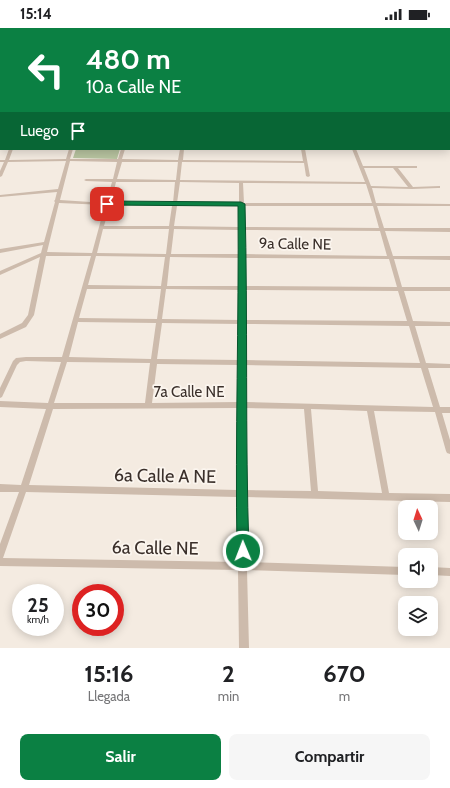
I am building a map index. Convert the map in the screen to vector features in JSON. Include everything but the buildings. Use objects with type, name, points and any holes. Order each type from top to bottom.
[{"type":"street","points":[[0,176],[11,150]]},
{"type":"street","points":[[0,338],[27,322],[32,310],[43,254],[71,150]]},
{"type":"street","points":[[0,555],[24,488],[66,359],[123,150]]},
{"type":"street","points":[[148,405],[182,150]]},
{"type":"street","points":[[302,150],[308,176]]},
{"type":"street","points":[[354,150],[375,205],[450,451]]},
{"type":"street","points":[[0,161],[120,160],[305,162]]},
{"type":"street","points":[[362,167],[415,167]]},
{"type":"street","points":[[395,168],[412,188]]},
{"type":"street","points":[[86,180],[368,185],[412,188],[438,187]]},
{"type":"street","points":[[241,182],[243,288],[242,493],[244,648]]},
{"type":"street","points":[[0,196],[59,190]]},
{"type":"street","points":[[56,201],[107,204],[450,205]]},
{"type":"street","points":[[102,227],[450,230]]},
{"type":"street","points":[[0,251],[46,244]]},
{"type":"street","points":[[0,273],[43,254]]},
{"type":"street","name":"9a Calle NE","points":[[43,254],[450,258]]},
{"type":"street","points":[[86,287],[450,289]]},
{"type":"street","points":[[76,320],[450,324]]},
{"type":"street","points":[[0,395],[15,363],[18,360],[26,359],[450,366]]},
{"type":"street","name":"7a Calle NE","points":[[0,404],[50,406],[242,405],[450,410]]},
{"type":"street","points":[[307,407],[315,495]]},
{"type":"street","points":[[370,408],[386,496]]},
{"type":"street","name":"6a Calle A NE","points":[[0,488],[450,498]]},
{"type":"street","name":"6a Calle NE","points":[[0,562],[243,566],[398,571]]},
{"type":"street","points":[[438,571],[450,572]]},
{"type":"green space","points":[[76,150],[120,150],[117,159],[73,158]]},
{"type":"route","points":[[107,204],[241,204],[243,288],[243,551]]}]
